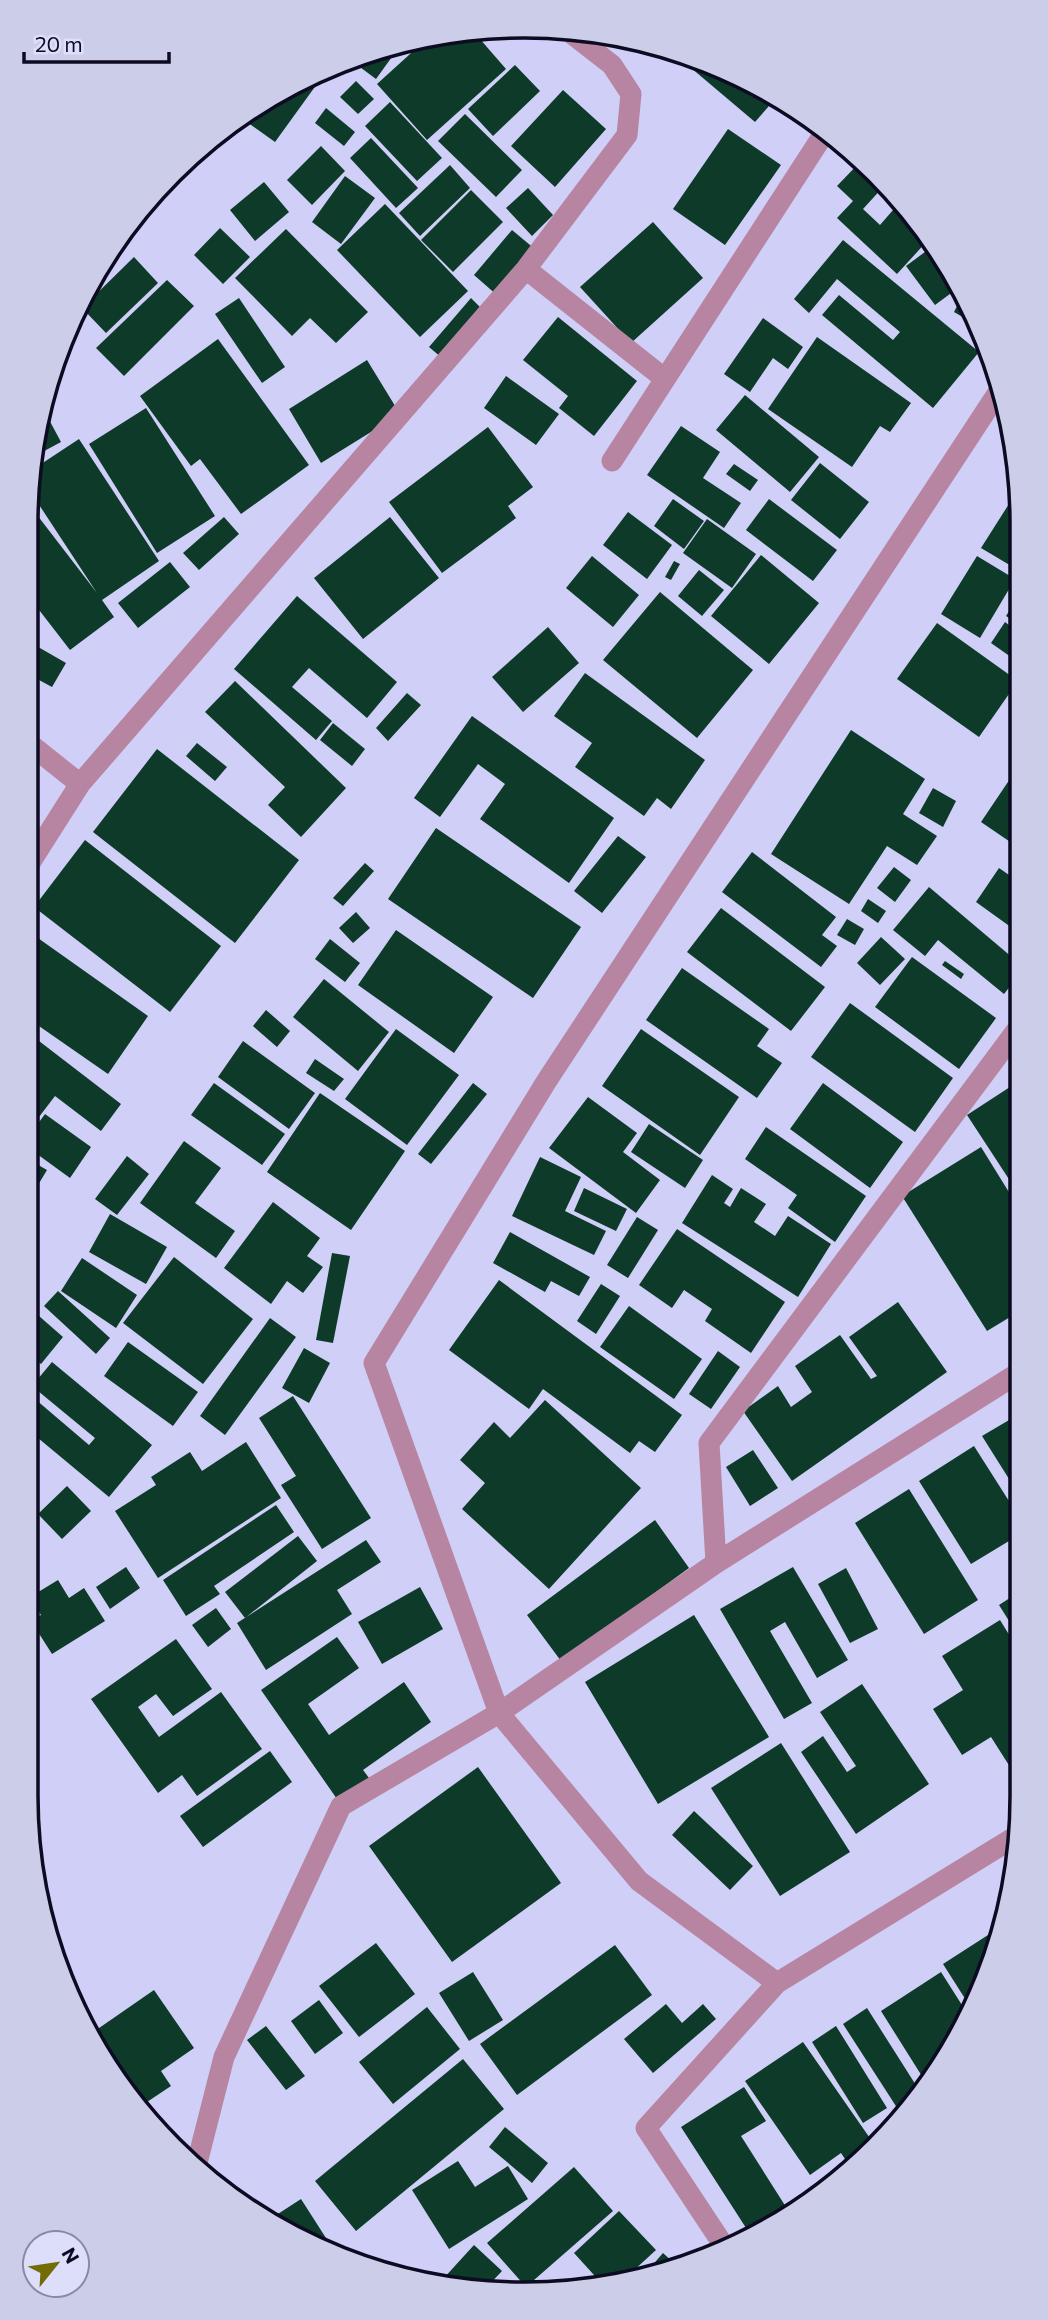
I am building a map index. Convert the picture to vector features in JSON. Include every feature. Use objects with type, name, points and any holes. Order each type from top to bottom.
[{"type":"street","points":[[38,850],[80,783],[526,269],[627,135],[631,94],[612,65],[583,43]]},
{"type":"street","points":[[612,461],[820,139]]},
{"type":"street","points":[[526,269],[665,379]]},
{"type":"street","points":[[777,1983],[639,1881],[499,1713],[374,1363],[546,1082],[993,400]]},
{"type":"street","points":[[38,750],[80,783]]},
{"type":"street","points":[[716,1563],[709,1443],[1010,1039]]},
{"type":"street","points":[[199,2156],[224,2057],[341,1806],[499,1713],[716,1563],[1010,1378]]},
{"type":"street","points":[[719,2240],[646,2128],[777,1983],[1007,1842]]},
{"type":"building","points":[[482,41],[506,69],[427,140],[377,84],[413,52],[461,43]]},
{"type":"building","points":[[392,57],[376,79],[360,67]]},
{"type":"building","points":[[515,65],[540,91],[493,136],[468,109]]},
{"type":"building","points":[[691,68],[769,105],[755,122]]},
{"type":"building","points":[[356,81],[374,99],[358,114],[340,97]]},
{"type":"building","points":[[316,86],[275,142],[249,124]]},
{"type":"building","points":[[563,90],[606,129],[555,187],[511,146]]},
{"type":"building","points":[[390,102],[442,158],[417,181],[365,126]]},
{"type":"building","points":[[326,108],[355,132],[344,146],[315,123]]},
{"type":"building","points":[[465,114],[522,170],[496,197],[438,141]]},
{"type":"building","points":[[728,129],[781,165],[725,245],[673,209]]},
{"type":"building","points":[[371,138],[418,188],[396,208],[350,158]]},
{"type":"building","points":[[321,146],[345,171],[312,205],[287,180]]},
{"type":"building","points":[[450,165],[470,188],[420,236],[399,213]]},
{"type":"building","points":[[854,168],[878,193],[863,209],[880,225],[894,209],[922,246],[897,274],[837,218],[853,201],[837,186]]},
{"type":"building","points":[[345,176],[375,198],[341,244],[312,222]]},
{"type":"building","points":[[264,182],[289,212],[255,241],[230,210]]},
{"type":"building","points":[[528,188],[553,215],[532,236],[506,208]]},
{"type":"building","points":[[471,190],[503,222],[453,272],[421,240]]},
{"type":"building","points":[[385,204],[468,291],[420,337],[337,250]]},
{"type":"building","points":[[653,222],[703,278],[631,343],[580,287]]},
{"type":"building","points":[[220,228],[250,257],[223,284],[194,255]]},
{"type":"building","points":[[286,229],[368,312],[336,343],[310,318],[292,336],[235,278]]},
{"type":"building","points":[[512,230],[536,250],[498,296],[474,275]]},
{"type":"building","points":[[843,240],[978,353],[933,408],[822,315],[839,295],[893,340],[900,332],[837,279],[809,313],[794,299]]},
{"type":"building","points":[[926,251],[951,293],[935,305],[906,266]]},
{"type":"building","points":[[134,257],[158,283],[106,333],[87,313],[98,292]]},
{"type":"building","points":[[167,280],[194,306],[124,376],[96,348]]},
{"type":"building","points":[[239,298],[285,367],[262,383],[215,314]]},
{"type":"building","points":[[471,298],[484,311],[442,358],[429,347]]},
{"type":"building","points":[[957,306],[963,317],[954,312]]},
{"type":"building","points":[[558,317],[637,381],[594,436],[559,408],[568,396],[523,360]]},
{"type":"building","points":[[763,318],[803,347],[788,369],[773,358],[750,392],[724,374]]},
{"type":"building","points":[[817,337],[911,403],[890,432],[880,426],[852,467],[768,409]]},
{"type":"building","points":[[218,339],[309,465],[241,514],[200,459],[191,466],[140,396]]},
{"type":"building","points":[[367,360],[400,414],[321,463],[289,409]]},
{"type":"building","points":[[506,376],[559,414],[536,445],[484,408]]},
{"type":"building","points":[[745,395],[819,457],[790,492],[716,430]]},
{"type":"building","points":[[146,408],[215,516],[157,553],[89,444]]},
{"type":"building","points":[[50,421],[61,442],[45,451]]},
{"type":"building","points":[[681,426],[720,452],[703,478],[741,503],[724,528],[647,475]]},
{"type":"building","points":[[488,427],[533,487],[508,506],[516,518],[442,573],[389,502]]},
{"type":"building","points":[[79,439],[159,561],[102,600],[114,617],[70,650],[38,609],[38,517],[97,593],[39,505],[43,463]]},
{"type":"building","points":[[820,463],[869,502],[840,539],[791,500]]},
{"type":"building","points":[[734,464],[758,480],[750,491],[726,474]]},
{"type":"building","points":[[673,499],[704,521],[684,549],[654,526]]},
{"type":"building","points":[[769,499],[837,550],[813,581],[746,530]]},
{"type":"building","points":[[1009,504],[1010,565],[981,548]]},
{"type":"building","points":[[628,512],[672,545],[647,579],[603,545]]},
{"type":"building","points":[[224,517],[239,534],[199,570],[183,553]]},
{"type":"building","points":[[390,517],[439,578],[363,639],[314,578]]},
{"type":"building","points":[[707,519],[756,554],[732,588],[683,553]]},
{"type":"building","points":[[761,555],[819,603],[769,664],[711,616]]},
{"type":"building","points":[[592,556],[639,595],[613,627],[566,588]]},
{"type":"building","points":[[977,556],[1010,576],[1010,587],[980,638],[941,614]]},
{"type":"building","points":[[674,561],[680,564],[671,580],[665,577]]},
{"type":"building","points":[[170,562],[190,587],[138,628],[118,603]]},
{"type":"building","points":[[699,570],[724,590],[702,616],[678,596]]},
{"type":"building","points":[[660,592],[753,670],[697,738],[603,660]]},
{"type":"building","points":[[297,596],[397,682],[367,718],[309,668],[292,687],[332,721],[316,740],[234,669]]},
{"type":"building","points":[[1005,622],[1010,626],[1010,656],[991,643]]},
{"type":"building","points":[[937,623],[1010,675],[1010,692],[979,737],[897,679]]},
{"type":"building","points":[[548,627],[579,663],[523,712],[492,677]]},
{"type":"building","points":[[38,647],[66,663],[52,687],[38,679]]},
{"type":"building","points":[[585,673],[705,760],[671,809],[657,798],[644,816],[575,767],[592,743],[554,716]]},
{"type":"building","points":[[235,681],[346,788],[301,837],[268,805],[285,787],[205,712]]},
{"type":"building","points":[[407,693],[421,705],[388,741],[376,728]]},
{"type":"building","points":[[472,716],[614,818],[569,883],[480,819],[505,784],[478,764],[440,817],[414,798]]},
{"type":"building","points":[[333,723],[365,749],[352,766],[320,740]]},
{"type":"building","points":[[851,730],[925,779],[903,814],[937,836],[917,865],[887,846],[849,904],[771,854]]},
{"type":"building","points":[[197,743],[227,767],[215,781],[186,756]]},
{"type":"building","points":[[157,749],[299,860],[235,943],[93,832]]},
{"type":"building","points":[[1010,779],[1010,842],[981,822]]},
{"type":"building","points":[[933,788],[956,801],[943,827],[919,813]]},
{"type":"building","points":[[436,828],[581,927],[533,998],[388,899]]},
{"type":"building","points":[[618,836],[646,857],[602,913],[574,891]]},
{"type":"building","points":[[85,840],[221,946],[170,1012],[38,910],[38,902]]},
{"type":"building","points":[[752,852],[836,917],[822,935],[837,946],[821,967],[722,892]]},
{"type":"building","points":[[365,863],[374,871],[343,906],[333,898]]},
{"type":"building","points":[[894,867],[911,880],[895,902],[877,888]]},
{"type":"building","points":[[999,868],[1010,876],[1010,927],[976,902]]},
{"type":"building","points":[[929,887],[1010,955],[1010,986],[1004,994],[938,940],[925,956],[893,930]]},
{"type":"building","points":[[868,899],[886,911],[878,923],[861,911]]},
{"type":"building","points":[[721,908],[825,987],[791,1031],[687,952]]},
{"type":"building","points":[[356,912],[370,928],[353,943],[339,928]]},
{"type":"building","points":[[847,919],[864,929],[855,945],[837,935]]},
{"type":"building","points":[[396,930],[493,997],[454,1053],[358,985]]},
{"type":"building","points":[[881,937],[905,959],[880,985],[857,963]]},
{"type":"building","points":[[38,938],[148,1016],[108,1074],[38,1025]]},
{"type":"building","points":[[330,939],[360,963],[345,982],[315,959]]},
{"type":"building","points":[[912,957],[996,1018],[959,1069],[875,1007]]},
{"type":"building","points":[[945,961],[964,974],[961,979],[942,965]]},
{"type":"building","points":[[682,968],[769,1029],[757,1046],[782,1063],[757,1098],[646,1020]]},
{"type":"building","points":[[324,979],[389,1032],[358,1071],[293,1017]]},
{"type":"building","points":[[850,1003],[953,1078],[915,1132],[811,1057]]},
{"type":"building","points":[[266,1010],[290,1031],[277,1047],[253,1026]]},
{"type":"building","points":[[396,1029],[459,1075],[407,1145],[345,1099]]},
{"type":"building","points":[[641,1029],[739,1097],[700,1155],[602,1086]]},
{"type":"building","points":[[243,1041],[315,1093],[289,1129],[218,1077]]},
{"type":"building","points":[[38,1042],[121,1104],[101,1131],[55,1096],[38,1118]]},
{"type":"building","points":[[315,1059],[344,1079],[334,1091],[306,1073]]},
{"type":"building","points":[[214,1083],[285,1134],[262,1165],[191,1115]]},
{"type":"building","points":[[473,1083],[487,1094],[431,1164],[418,1154]]},
{"type":"building","points":[[823,1083],[903,1142],[870,1188],[790,1129]]},
{"type":"building","points":[[1010,1087],[1010,1181],[967,1115]]},
{"type":"building","points":[[320,1093],[405,1151],[351,1230],[267,1172]]},
{"type":"building","points":[[588,1097],[637,1133],[623,1152],[660,1180],[636,1213],[549,1148]]},
{"type":"building","points":[[45,1114],[91,1147],[70,1178],[38,1155],[38,1124]]},
{"type":"building","points":[[649,1124],[703,1160],[685,1188],[631,1152]]},
{"type":"building","points":[[766,1127],[866,1196],[835,1242],[788,1208],[797,1195],[745,1159]]},
{"type":"building","points":[[184,1141],[221,1168],[195,1203],[235,1231],[216,1258],[140,1203]]},
{"type":"building","points":[[981,1147],[1010,1194],[1010,1317],[987,1331],[902,1196]]},
{"type":"building","points":[[127,1156],[149,1174],[117,1215],[95,1199]]},
{"type":"building","points":[[540,1157],[581,1177],[565,1211],[606,1231],[594,1255],[512,1216]]},
{"type":"building","points":[[38,1165],[47,1170],[38,1185]]},
{"type":"building","points":[[712,1175],[733,1189],[724,1203],[730,1207],[741,1188],[766,1204],[754,1222],[775,1236],[788,1216],[831,1244],[798,1297],[682,1223]]},
{"type":"building","points":[[584,1188],[627,1209],[616,1231],[574,1211]]},
{"type":"building","points":[[273,1202],[320,1238],[307,1256],[323,1267],[303,1293],[287,1281],[271,1304],[224,1268]]},
{"type":"building","points":[[110,1214],[167,1247],[146,1284],[89,1252]]},
{"type":"building","points":[[637,1217],[658,1230],[628,1278],[607,1265]]},
{"type":"building","points":[[677,1229],[785,1302],[751,1353],[705,1321],[712,1309],[684,1290],[672,1308],[639,1285]]},
{"type":"building","points":[[510,1232],[590,1277],[579,1296],[551,1281],[545,1292],[493,1263]]},
{"type":"building","points":[[332,1253],[350,1256],[333,1343],[316,1340]]},
{"type":"building","points":[[174,1257],[253,1319],[203,1384],[123,1323]]},
{"type":"building","points":[[82,1258],[137,1295],[116,1328],[61,1291]]},
{"type":"building","points":[[499,1280],[682,1415],[655,1452],[639,1441],[630,1453],[543,1389],[529,1409],[449,1350]]},
{"type":"building","points":[[601,1284],[620,1296],[596,1334],[577,1321]]},
{"type":"building","points":[[58,1291],[110,1338],[96,1354],[44,1306]]},
{"type":"building","points":[[898,1302],[947,1372],[792,1481],[743,1411],[778,1386],[791,1407],[812,1392],[795,1366],[840,1335],[871,1379],[877,1376],[849,1337]]},
{"type":"building","points":[[629,1306],[702,1359],[674,1399],[600,1347]]},
{"type":"building","points":[[38,1317],[63,1337],[41,1364],[38,1362]]},
{"type":"building","points":[[270,1318],[296,1337],[225,1435],[200,1416]]},
{"type":"building","points":[[128,1342],[198,1392],[173,1426],[104,1376]]},
{"type":"building","points":[[304,1348],[330,1363],[309,1403],[282,1388]]},
{"type":"building","points":[[718,1351],[740,1367],[711,1409],[689,1394]]},
{"type":"building","points":[[52,1362],[152,1445],[109,1497],[38,1438],[38,1402],[89,1445],[95,1438],[38,1391],[38,1379]]},
{"type":"building","points":[[293,1396],[371,1518],[322,1549],[281,1485],[296,1476],[259,1418]]},
{"type":"building","points":[[545,1400],[641,1488],[549,1589],[462,1509],[485,1483],[460,1460],[494,1422],[510,1438]]},
{"type":"building","points":[[1010,1419],[1010,1481],[982,1436]]},
{"type":"building","points":[[246,1442],[281,1498],[158,1578],[115,1511],[156,1485],[151,1477],[190,1452],[202,1471]]},
{"type":"building","points":[[974,1446],[1010,1503],[1010,1543],[971,1564],[919,1481]]},
{"type":"building","points":[[753,1450],[778,1488],[750,1506],[726,1467]]},
{"type":"building","points":[[67,1486],[91,1511],[62,1539],[38,1514]]},
{"type":"building","points":[[909,1489],[978,1600],[924,1634],[855,1523]]},
{"type":"building","points":[[276,1505],[294,1532],[214,1586],[220,1594],[186,1616],[163,1580]]},
{"type":"building","points":[[655,1520],[689,1568],[561,1661],[527,1615]]},
{"type":"building","points":[[298,1536],[317,1561],[245,1618],[225,1592]]},
{"type":"building","points":[[366,1540],[381,1562],[337,1590],[352,1614],[266,1670],[237,1623]]},
{"type":"building","points":[[126,1567],[140,1588],[110,1609],[96,1587]]},
{"type":"building","points":[[793,1567],[848,1660],[817,1678],[785,1622],[770,1631],[812,1703],[784,1719],[720,1609]]},
{"type":"building","points":[[846,1568],[878,1629],[850,1643],[818,1584]]},
{"type":"building","points":[[58,1580],[69,1598],[84,1588],[105,1621],[52,1654],[38,1632],[38,1617],[41,1615],[38,1610],[38,1592]]},
{"type":"building","points":[[420,1587],[443,1629],[382,1664],[358,1622]]},
{"type":"building","points":[[1010,1598],[1010,1622],[999,1605]]},
{"type":"building","points":[[216,1608],[231,1629],[208,1647],[192,1625]]},
{"type":"building","points":[[694,1615],[769,1737],[658,1804],[585,1682]]},
{"type":"building","points":[[1000,1620],[1010,1636],[1010,1767],[991,1737],[962,1755],[933,1709],[963,1690],[942,1656]]},
{"type":"building","points":[[337,1637],[359,1668],[308,1704],[329,1735],[404,1682],[431,1722],[363,1770],[369,1778],[337,1799],[261,1690]]},
{"type":"building","points":[[176,1639],[212,1689],[173,1716],[156,1694],[138,1707],[159,1737],[221,1692],[262,1749],[197,1796],[182,1775],[158,1793],[91,1699]]},
{"type":"building","points":[[862,1684],[929,1784],[856,1834],[801,1752],[823,1736],[847,1772],[856,1766],[820,1712]]},
{"type":"building","points":[[781,1743],[850,1852],[780,1896],[711,1788]]},
{"type":"building","points":[[270,1751],[292,1782],[203,1847],[180,1816]]},
{"type":"building","points":[[478,1767],[561,1883],[452,1962],[369,1846]]},
{"type":"building","points":[[694,1811],[753,1866],[730,1890],[672,1835]]},
{"type":"building","points":[[989,1934],[965,1999],[943,1964]]},
{"type":"building","points":[[376,1943],[415,1994],[359,2037],[319,1986]]},
{"type":"building","points":[[615,1945],[652,1995],[517,2095],[480,2044]]},
{"type":"building","points":[[473,1972],[503,2020],[469,2041],[439,1993]]},
{"type":"building","points":[[941,1972],[962,2005],[921,2075],[881,2011]]},
{"type":"building","points":[[154,1990],[194,2048],[161,2071],[171,2086],[147,2102],[120,2066],[98,2029]]},
{"type":"building","points":[[319,2000],[343,2033],[315,2054],[291,2021]]},
{"type":"building","points":[[666,2004],[682,2023],[703,2004],[716,2019],[653,2073],[624,2039]]},
{"type":"building","points":[[427,2007],[460,2049],[393,2104],[359,2062]]},
{"type":"building","points":[[867,2008],[915,2084],[897,2107],[843,2024]]},
{"type":"building","points":[[266,2026],[305,2076],[286,2090],[247,2040]]},
{"type":"building","points":[[836,2026],[887,2108],[863,2123],[812,2042]]},
{"type":"building","points":[[803,2042],[869,2137],[845,2160],[841,2153],[810,2175],[745,2081]]},
{"type":"building","points":[[463,2059],[504,2109],[356,2231],[315,2181]]},
{"type":"building","points":[[744,2087],[766,2121],[741,2136],[785,2205],[746,2227],[681,2127]]},
{"type":"building","points":[[505,2127],[548,2163],[532,2183],[489,2147]]},
{"type":"building","points":[[458,2161],[475,2187],[508,2166],[528,2199],[449,2249],[412,2190]]},
{"type":"building","points":[[574,2167],[613,2211],[532,2281],[521,2282],[487,2243]]},
{"type":"building","points":[[301,2199],[327,2240],[309,2231],[278,2214]]},
{"type":"building","points":[[619,2211],[656,2250],[636,2268],[595,2276],[574,2253]]},
{"type":"building","points":[[474,2245],[502,2271],[493,2280],[447,2275]]},
{"type":"building","points":[[663,2253],[670,2259],[653,2264]]}]
